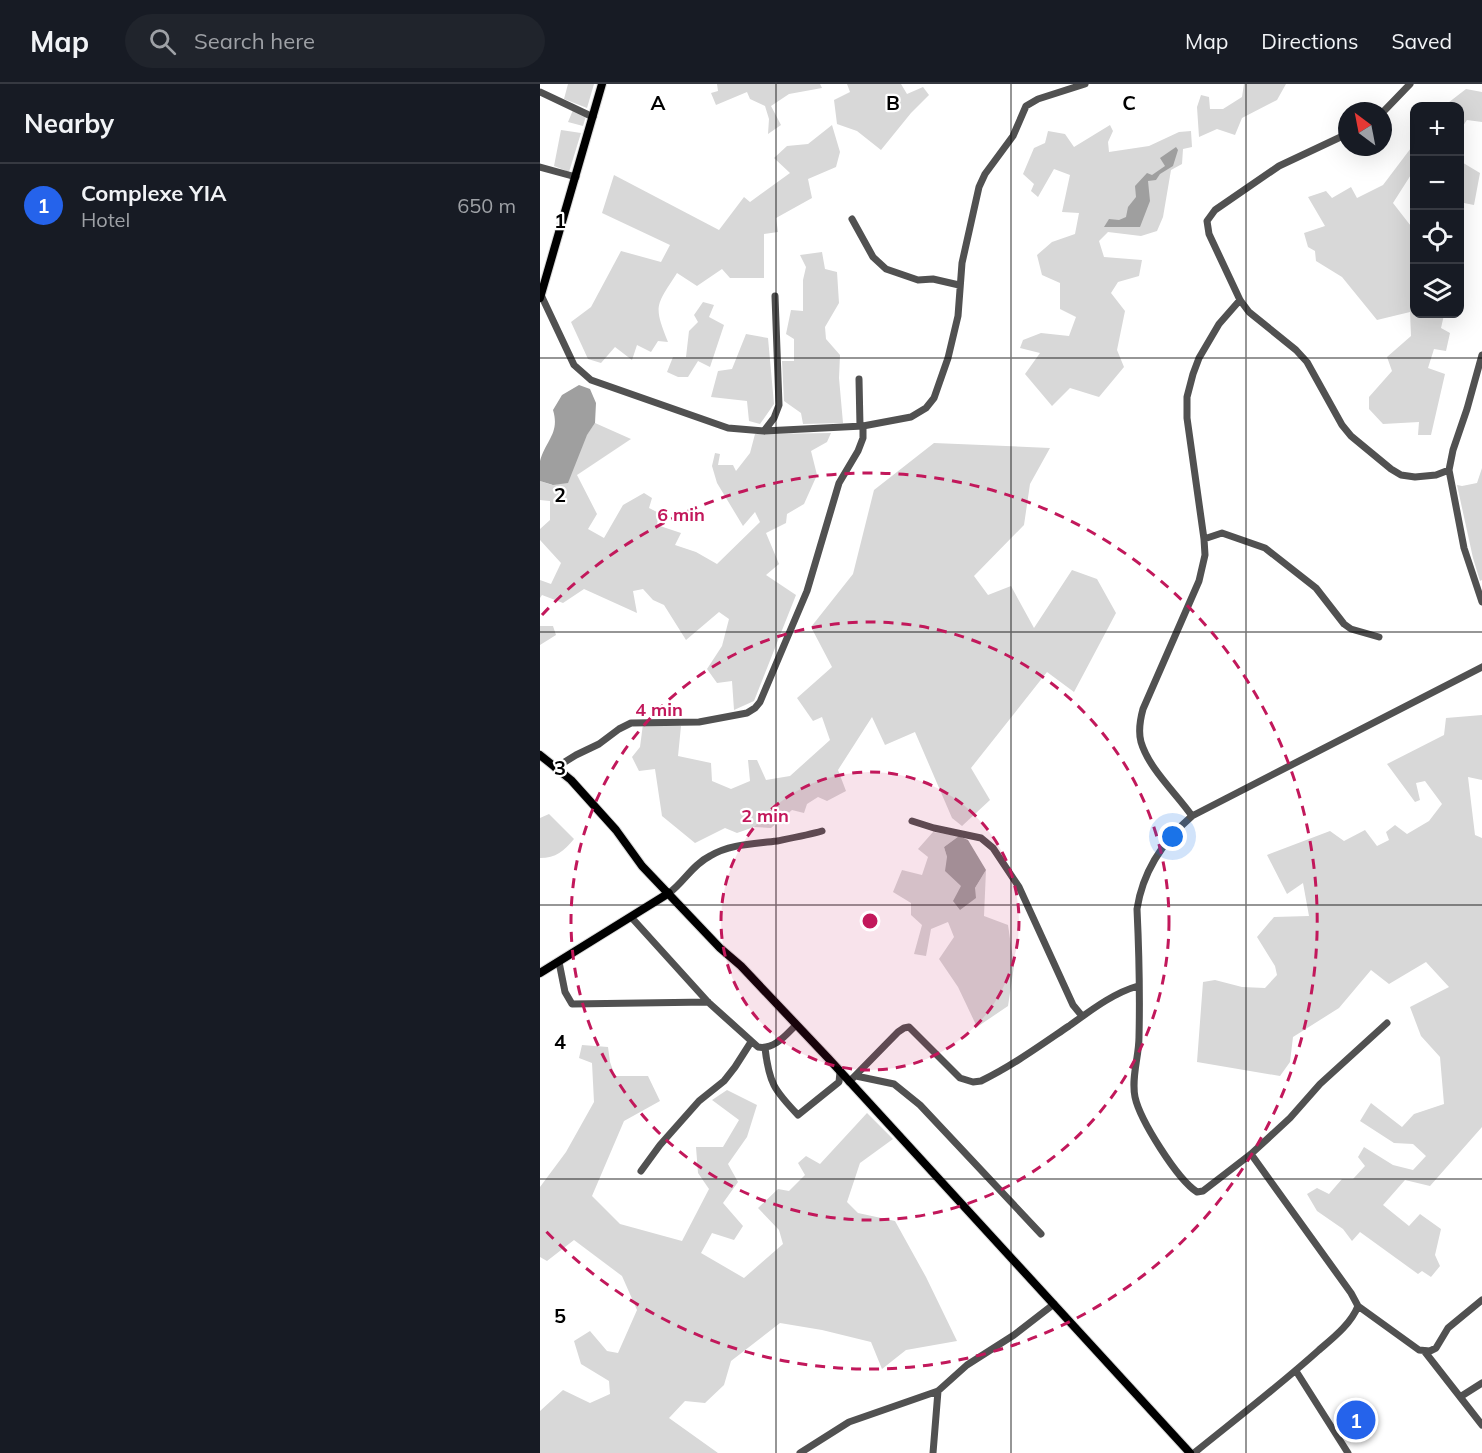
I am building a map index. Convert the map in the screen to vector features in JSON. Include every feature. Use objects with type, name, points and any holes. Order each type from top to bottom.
[{"type":"main road","points":[[541,296],[602,84]]},
{"type":"main road","points":[[540,755],[571,780],[637,859],[720,948],[741,966],[840,1072],[853,1079],[1054,1304],[1192,1453]]},
{"type":"main road","points":[[540,973],[669,893]]},
{"type":"street","points":[[541,296],[568,355],[580,372],[591,380],[728,428],[764,430],[862,426],[911,417],[926,408],[934,398],[951,347],[958,316],[962,263],[979,187],[985,174],[1012,136],[1026,106],[1038,99],[1085,84]]},
{"type":"street","points":[[1392,103],[1410,84]]},
{"type":"street","points":[[540,92],[593,117]]},
{"type":"street","points":[[1338,138],[1279,166],[1215,210],[1207,221],[1209,234],[1240,300],[1249,312],[1296,350],[1306,362],[1342,424],[1371,454],[1401,475],[1415,477],[1436,475],[1449,470]]},
{"type":"street","points":[[540,167],[576,177]]},
{"type":"street","points":[[852,219],[873,257],[886,269],[918,280],[933,279],[959,285]]},
{"type":"street","points":[[764,430],[778,412],[779,405],[775,296]]},
{"type":"street","points":[[1192,816],[1149,758],[1141,741],[1140,731],[1143,709],[1199,581],[1205,555],[1187,418],[1187,397],[1199,358],[1219,324],[1240,300]]},
{"type":"street","points":[[1482,355],[1449,470],[1464,548],[1482,602]]},
{"type":"street","points":[[555,768],[631,723],[699,722],[747,713],[756,708],[807,591],[839,483],[863,438],[859,379]]},
{"type":"street","points":[[1204,539],[1222,534],[1264,549],[1316,588],[1344,624],[1351,629],[1379,637]]},
{"type":"street","points":[[1386,1023],[1320,1084],[1301,1108],[1251,1154],[1203,1191],[1197,1192],[1186,1182],[1158,1145],[1140,1113],[1134,1094],[1139,1040],[1137,909],[1142,887],[1158,851],[1192,816],[1482,667]]},
{"type":"street","points":[[912,821],[987,841],[1019,887],[1073,1005],[1082,1016]]},
{"type":"street","points":[[669,893],[681,884],[696,865],[710,855],[745,844],[822,831]]},
{"type":"street","points":[[631,917],[708,1002],[758,1047],[765,1048],[781,1040],[796,1025]]},
{"type":"street","points":[[559,962],[565,992],[572,1004],[708,1002]]},
{"type":"street","points":[[853,1079],[898,1032],[909,1027],[960,1078],[973,1082],[981,1080],[1040,1046],[1119,993],[1138,986]]},
{"type":"street","points":[[641,1171],[660,1144],[699,1101],[724,1081],[751,1042]]},
{"type":"street","points":[[765,1048],[770,1080],[774,1089],[798,1115],[839,1082],[840,1072]]},
{"type":"street","points":[[853,1079],[894,1084],[920,1106],[1041,1234]]},
{"type":"street","points":[[1251,1154],[1358,1306],[1425,1352],[1482,1425]]},
{"type":"street","points":[[1425,1352],[1436,1347],[1448,1328],[1482,1300]]},
{"type":"street","points":[[800,1453],[849,1422],[938,1391],[960,1370],[1014,1335],[1054,1304]]},
{"type":"street","points":[[1192,1453],[1296,1371],[1339,1332],[1356,1313],[1358,1306]]},
{"type":"street","points":[[1296,1371],[1348,1453]]},
{"type":"street","points":[[1460,1397],[1482,1383]]},
{"type":"street","points":[[933,1453],[938,1391]]},
{"type":"shaded area","points":[[568,84],[594,84],[587,108],[564,99]]},
{"type":"shaded area","points":[[717,84],[820,84],[822,88],[789,94],[771,106],[781,125],[768,134],[769,119],[765,106],[750,99],[747,92],[716,105],[711,93],[718,91]]},
{"type":"shaded area","points":[[847,84],[901,84],[907,94],[923,87],[929,95],[881,150],[857,131],[837,124],[834,100],[850,92]]},
{"type":"shaded area","points":[[1244,84],[1286,84],[1277,100],[1242,118],[1235,135],[1217,129],[1199,137],[1197,107],[1201,95],[1209,97],[1210,109],[1223,109],[1242,97]]},
{"type":"shaded area","points":[[1466,89],[1482,92],[1482,122],[1467,120],[1464,124],[1464,102],[1449,102]]},
{"type":"shaded area","points":[[573,110],[586,116],[583,126],[568,122]]},
{"type":"shaded area","points":[[832,125],[840,152],[836,167],[808,179],[812,198],[776,218],[778,232],[764,234],[764,278],[730,278],[722,269],[697,286],[677,273],[659,306],[660,320],[668,342],[658,341],[651,352],[637,345],[632,360],[615,347],[601,363],[588,359],[571,322],[591,307],[621,251],[661,262],[670,245],[602,213],[614,175],[719,230],[744,197],[750,202],[790,173],[774,158],[787,146],[808,144]]},
{"type":"shaded area","points":[[1110,125],[1113,131],[1108,142],[1109,152],[1149,146],[1179,132],[1191,131],[1192,147],[1183,149],[1182,164],[1171,170],[1163,217],[1157,231],[1141,236],[1108,232],[1099,241],[1104,257],[1142,260],[1139,276],[1118,282],[1111,293],[1125,311],[1117,350],[1124,367],[1099,397],[1070,388],[1052,406],[1025,374],[1040,353],[1020,348],[1023,340],[1041,333],[1069,336],[1076,317],[1060,309],[1060,283],[1042,275],[1037,255],[1052,242],[1075,234],[1079,213],[1062,212],[1070,175],[1054,169],[1038,197],[1031,191],[1034,184],[1023,174],[1034,148],[1045,143],[1048,131],[1065,134],[1074,147]]},
{"type":"shaded area","points":[[561,130],[581,133],[569,172],[554,166]]},
{"type":"shaded area","points":[[1176,147],[1178,150],[1173,166],[1160,174],[1156,180],[1148,181],[1150,201],[1140,227],[1104,227],[1109,219],[1119,220],[1126,217],[1128,207],[1136,197],[1135,186],[1147,173],[1152,175],[1165,166],[1160,158]]},
{"type":"shaded area","points":[[1410,149],[1410,176],[1393,203],[1410,225],[1410,312],[1377,320],[1342,277],[1316,261],[1315,251],[1308,247],[1304,233],[1325,226],[1308,197],[1326,191],[1332,198],[1351,187],[1357,198],[1383,185]]},
{"type":"shaded area","points":[[1464,163],[1480,173],[1474,205],[1464,203]]},
{"type":"shaded area","points":[[822,252],[825,269],[837,272],[839,303],[825,327],[826,339],[840,355],[839,378],[843,423],[803,424],[801,413],[784,401],[782,361],[794,361],[794,339],[786,334],[791,310],[803,311],[803,280],[806,267],[800,255]]},
{"type":"shaded area","points":[[703,302],[714,305],[709,317],[724,325],[710,367],[698,361],[688,377],[678,377],[667,372],[673,357],[686,357],[689,331],[698,322],[694,315]]},
{"type":"shaded area","points":[[1410,318],[1443,318],[1441,328],[1450,333],[1446,351],[1434,349],[1428,368],[1445,374],[1431,435],[1418,435],[1419,422],[1383,424],[1369,409],[1369,397],[1392,371],[1387,357],[1411,336]]},
{"type":"shaded area","points":[[746,334],[768,338],[774,404],[760,424],[749,421],[747,401],[711,397],[718,371],[732,369]]},
{"type":"shaded area","points":[[579,385],[590,389],[596,403],[595,423],[587,435],[568,483],[553,485],[540,481],[540,461],[554,431],[553,410],[562,395]]},
{"type":"shaded area","points":[[595,423],[631,439],[577,475],[597,514],[588,529],[604,538],[623,505],[644,493],[652,498],[649,508],[659,513],[657,525],[681,533],[675,545],[696,552],[717,564],[760,522],[755,512],[743,526],[717,483],[712,466],[715,453],[720,454],[718,465],[733,465],[736,471],[750,453],[755,434],[831,433],[827,442],[811,451],[817,475],[804,504],[787,514],[786,523],[766,533],[779,564],[766,575],[796,595],[754,701],[734,710],[732,681],[717,683],[707,669],[722,646],[729,619],[719,612],[686,640],[664,605],[653,600],[643,589],[633,591],[637,613],[584,589],[563,603],[542,595],[540,598],[540,580],[551,584],[561,563],[540,540],[540,529],[550,520],[550,501],[540,500],[540,481],[552,485]]},
{"type":"shaded area","points":[[934,443],[1050,448],[1030,484],[1024,525],[974,576],[988,595],[1011,586],[1034,628],[1072,570],[1097,579],[1116,613],[1074,692],[1047,672],[971,768],[990,800],[962,826],[952,818],[915,732],[885,745],[872,717],[838,770],[846,791],[827,801],[818,797],[807,804],[804,813],[792,810],[771,828],[754,827],[737,833],[725,828],[695,843],[662,816],[655,769],[639,771],[632,757],[640,747],[643,724],[681,726],[678,756],[711,763],[712,781],[731,789],[750,781],[748,760],[757,760],[766,780],[790,776],[830,740],[822,717],[813,721],[797,698],[832,667],[811,627],[853,574],[874,490]]},
{"type":"shaded area","points":[[1482,468],[1482,580],[1480,581],[1457,485],[1477,483]]},
{"type":"shaded area","points":[[540,626],[553,626],[556,635],[540,645]]},
{"type":"shaded area","points":[[1482,715],[1482,780],[1468,777],[1475,835],[1482,838],[1482,1127],[1430,1186],[1405,1180],[1383,1205],[1409,1226],[1420,1214],[1441,1229],[1435,1255],[1440,1266],[1431,1277],[1422,1271],[1418,1274],[1360,1232],[1352,1241],[1343,1229],[1317,1211],[1307,1194],[1317,1188],[1329,1194],[1342,1179],[1353,1179],[1365,1166],[1358,1157],[1364,1147],[1393,1165],[1413,1170],[1426,1156],[1413,1144],[1394,1143],[1360,1121],[1371,1103],[1402,1127],[1414,1114],[1444,1104],[1440,1057],[1421,1036],[1410,1007],[1449,987],[1426,962],[1389,984],[1371,970],[1339,1008],[1293,1037],[1290,1062],[1280,1076],[1197,1062],[1203,982],[1215,980],[1242,987],[1265,988],[1277,975],[1275,966],[1257,937],[1274,917],[1309,916],[1303,883],[1287,894],[1267,855],[1330,831],[1344,841],[1365,830],[1377,846],[1389,840],[1386,832],[1395,825],[1407,834],[1429,821],[1442,804],[1425,781],[1416,783],[1420,800],[1415,802],[1387,764],[1444,735],[1446,718]]},
{"type":"shaded area","points":[[549,814],[574,839],[559,853],[551,857],[540,858],[540,818]]},
{"type":"shaded area","points":[[933,832],[959,836],[944,847],[947,857],[975,888],[986,870],[984,916],[1008,925],[1014,966],[1008,1006],[977,1027],[958,987],[939,959],[954,937],[948,922],[931,929],[926,956],[914,954],[922,925],[911,915],[911,903],[893,892],[902,870],[922,875],[928,857],[918,849]]},
{"type":"shaded area","points":[[959,836],[968,840],[986,870],[975,888],[976,898],[960,910],[953,901],[961,886],[945,871],[947,857],[944,847]]},
{"type":"shaded area","points":[[582,1045],[608,1047],[615,1076],[648,1076],[660,1101],[624,1121],[592,1196],[620,1224],[682,1241],[709,1189],[698,1173],[696,1147],[723,1147],[739,1120],[712,1100],[727,1090],[757,1105],[747,1137],[728,1164],[738,1182],[723,1203],[743,1226],[734,1240],[712,1233],[701,1253],[744,1278],[783,1244],[779,1230],[758,1208],[778,1189],[789,1191],[805,1175],[798,1163],[806,1156],[820,1164],[867,1113],[893,1139],[860,1163],[847,1202],[858,1213],[895,1221],[926,1277],[957,1341],[906,1350],[882,1369],[871,1342],[780,1323],[731,1361],[724,1385],[705,1403],[685,1401],[669,1418],[718,1453],[540,1453],[540,1411],[563,1390],[590,1403],[610,1394],[609,1381],[581,1364],[574,1341],[590,1331],[607,1351],[618,1353],[637,1310],[622,1276],[574,1240],[547,1261],[540,1257],[540,1187],[566,1152],[594,1102],[592,1063],[579,1058]]},
{"type":"place","name":"Complexe YIA","points":[[1356,1420]]}]
